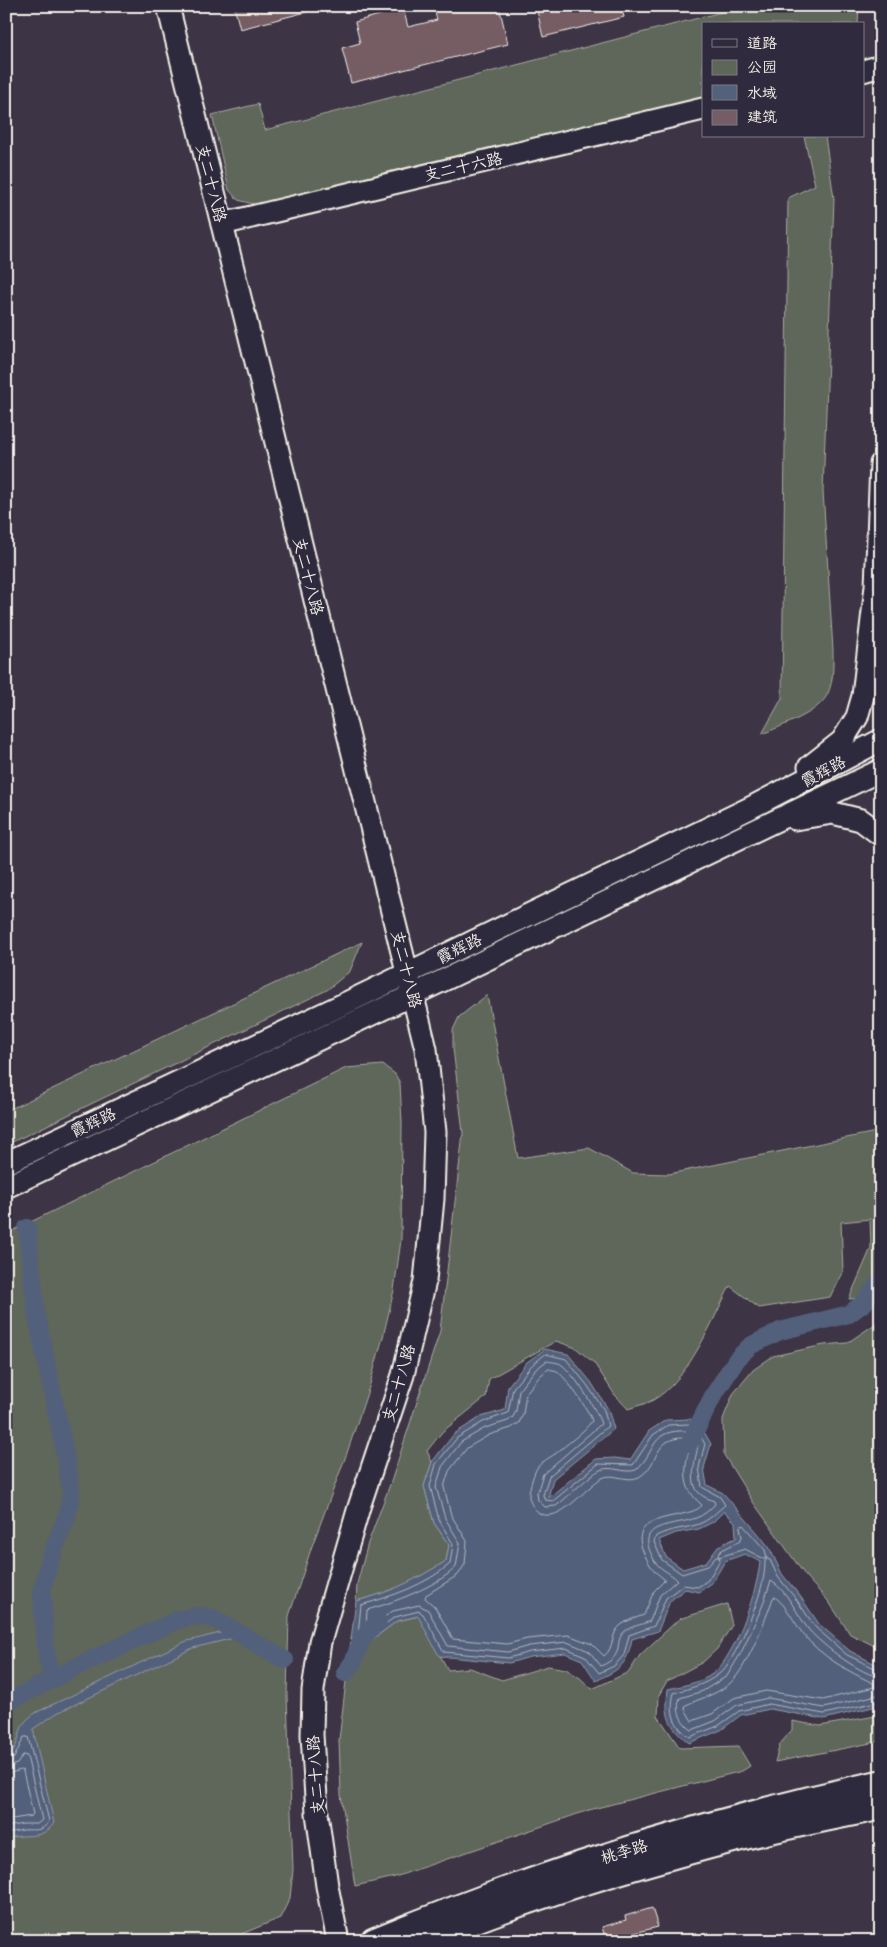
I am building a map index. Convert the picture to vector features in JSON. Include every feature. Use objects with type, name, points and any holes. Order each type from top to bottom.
[{"type":"main road","name":"桃李路","points":[[374,1941],[449,1910],[560,1870],[795,1802],[881,1783]]},
{"type":"main road","name":"桃李路","points":[[422,1941],[532,1900],[636,1867],[748,1836],[881,1807]]},
{"type":"street","name":"支二十八路","points":[[168,6],[408,972],[426,1049],[435,1132],[433,1199],[425,1281],[403,1375],[359,1507],[320,1642],[313,1690],[312,1736],[317,1813],[327,1886],[338,1941]]},
{"type":"street","points":[[864,71],[881,66]]},
{"type":"street","name":"支二十六路","points":[[222,224],[702,109]]},
{"type":"street","points":[[750,808],[813,764],[842,741],[857,717],[866,678],[874,606],[881,464]]},
{"type":"street","name":"霞辉路","points":[[6,1163],[750,808],[881,740]]},
{"type":"street","name":"霞辉路","points":[[6,1187],[413,995],[881,770]]},
{"type":"street","points":[[759,829],[801,818],[833,813],[861,820],[881,835]]},
{"type":"green space","points":[[745,6],[859,6],[858,22],[702,22],[702,101],[257,205],[238,200],[229,190],[212,115],[258,104],[265,130]]},
{"type":"green space","points":[[804,138],[825,138],[834,199],[823,491],[833,671],[828,693],[817,707],[789,723],[762,734],[782,698],[788,198],[815,185]]},
{"type":"green space","points":[[362,942],[350,971],[327,990],[6,1145],[6,1111]]},
{"type":"green space","points":[[487,995],[518,1158],[589,1148],[633,1173],[669,1174],[881,1131],[881,1297],[849,1299],[871,1248],[870,1219],[841,1222],[843,1271],[830,1297],[759,1308],[730,1286],[688,1365],[666,1391],[650,1401],[628,1409],[615,1395],[594,1363],[576,1348],[556,1341],[489,1379],[486,1397],[442,1432],[427,1451],[432,1462],[424,1486],[434,1523],[449,1545],[446,1561],[403,1585],[356,1601],[357,1584],[368,1543],[391,1482],[440,1331],[463,1133],[453,1048],[453,1030],[459,1017]]},
{"type":"green space","points":[[383,1065],[395,1074],[400,1083],[402,1123],[401,1240],[394,1290],[370,1384],[289,1616],[287,1695],[293,1870],[290,1898],[280,1918],[225,1941],[6,1941],[6,1234],[346,1068]]},
{"type":"green space","points":[[881,1320],[881,1649],[850,1634],[829,1602],[807,1578],[753,1502],[724,1455],[723,1419],[733,1394],[753,1370],[773,1356],[824,1345],[847,1343]]},
{"type":"green space","points":[[727,1604],[732,1625],[717,1649],[703,1662],[667,1681],[659,1695],[658,1716],[680,1748],[738,1746],[750,1766],[742,1771],[589,1810],[395,1877],[355,1886],[341,1795],[339,1740],[351,1639],[373,1639],[397,1621],[419,1616],[448,1670],[470,1668],[502,1680],[548,1666],[566,1669],[592,1689],[629,1672],[640,1655],[679,1619]]},
{"type":"green space","points":[[881,1715],[881,1741],[775,1762],[780,1744],[792,1730],[792,1721],[820,1726]]},
{"type":"water","points":[[545,1349],[568,1354],[591,1382],[608,1409],[614,1429],[553,1479],[548,1498],[596,1459],[615,1458],[630,1460],[649,1431],[666,1420],[690,1419],[699,1423],[711,1444],[704,1468],[707,1485],[723,1493],[757,1532],[769,1547],[782,1574],[819,1624],[850,1651],[881,1667],[881,1705],[824,1719],[770,1709],[741,1715],[721,1730],[689,1743],[676,1730],[669,1719],[667,1707],[668,1689],[701,1680],[718,1669],[733,1647],[751,1603],[760,1562],[745,1554],[725,1561],[712,1583],[699,1592],[685,1589],[670,1601],[658,1631],[632,1639],[625,1661],[621,1666],[596,1681],[582,1660],[565,1653],[530,1657],[509,1663],[439,1656],[418,1616],[397,1621],[373,1639],[351,1639],[356,1601],[403,1585],[446,1561],[449,1545],[434,1523],[424,1486],[432,1462],[454,1434],[481,1417],[505,1410],[508,1386],[527,1362]],"holes":[[[724,1511],[735,1522],[736,1538],[718,1546],[706,1562],[683,1569],[666,1557],[659,1540],[676,1533],[699,1529],[713,1522]]]},
{"type":"water","points":[[232,1630],[242,1636],[193,1648],[57,1713],[33,1729],[54,1823],[44,1833],[38,1835],[6,1839],[6,1756],[13,1750],[22,1727],[28,1719],[37,1712],[184,1642]]},
{"type":"building","points":[[234,6],[310,6],[310,11],[240,29]]},
{"type":"building","points":[[445,6],[483,6],[484,10],[499,6],[508,44],[351,83],[342,48],[360,43],[355,22],[403,8],[408,27],[437,20],[434,9]]},
{"type":"building","points":[[536,6],[621,6],[624,17],[543,37]]},
{"type":"building","points":[[652,1908],[658,1927],[606,1940],[602,1927],[626,1920],[625,1916]]},
{"type":"waterway","points":[[27,1228],[36,1312],[67,1464],[71,1493],[68,1512],[50,1560],[42,1590],[45,1646],[52,1680]]},
{"type":"waterway","points":[[689,1444],[713,1396],[737,1359],[750,1346],[780,1331],[849,1314],[865,1302],[881,1281]]},
{"type":"waterway","points":[[6,1703],[80,1665],[160,1628],[180,1619],[197,1616],[213,1618],[285,1660]]},
{"type":"waterway","points":[[345,1673],[353,1662],[362,1639],[378,1621]]}]
